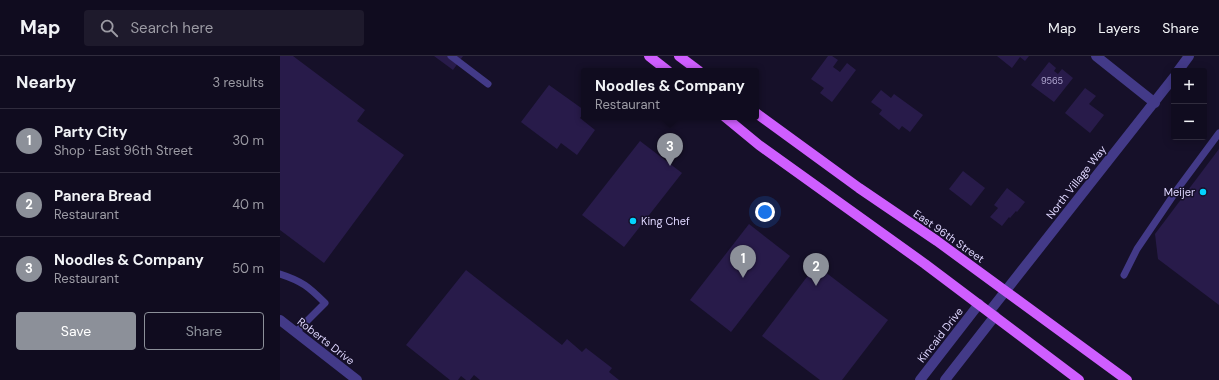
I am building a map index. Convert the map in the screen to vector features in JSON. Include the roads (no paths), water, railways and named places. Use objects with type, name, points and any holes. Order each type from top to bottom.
[{"type":"main road","points":[[649,56],[664,68]]},
{"type":"main road","points":[[679,56],[695,68]]},
{"type":"main road","name":"East 96th Street","points":[[759,115],[832,169],[937,240],[1127,380]]},
{"type":"main road","points":[[729,120],[759,145],[979,304],[1079,380]]},
{"type":"street","points":[[1096,56],[1154,103]]},
{"type":"street","points":[[1180,68],[1189,56]]},
{"type":"street","name":"North Village Way","points":[[992,314],[997,302],[1171,81]]},
{"type":"street","name":"Kincaid Drive","points":[[920,380],[979,304]]},
{"type":"street","points":[[946,380],[992,314]]},
{"type":"street","name":"Roberts Drive","points":[[280,320],[357,380]]},
{"type":"lane","points":[[451,56],[488,84]]},
{"type":"lane","points":[[1124,275],[1137,249],[1179,187],[1219,133]]},
{"type":"lane","points":[[280,274],[308,286],[325,303],[296,332]]},
{"type":"place","name":"Noodles & Company","points":[[670,166]]},
{"type":"place","name":"Meijer","points":[[1203,192]]},
{"type":"place","name":"King Chef","points":[[633,221]]},
{"type":"place","name":"Party City","points":[[743,278]]},
{"type":"place","name":"Panera Bread","points":[[816,286]]}]
